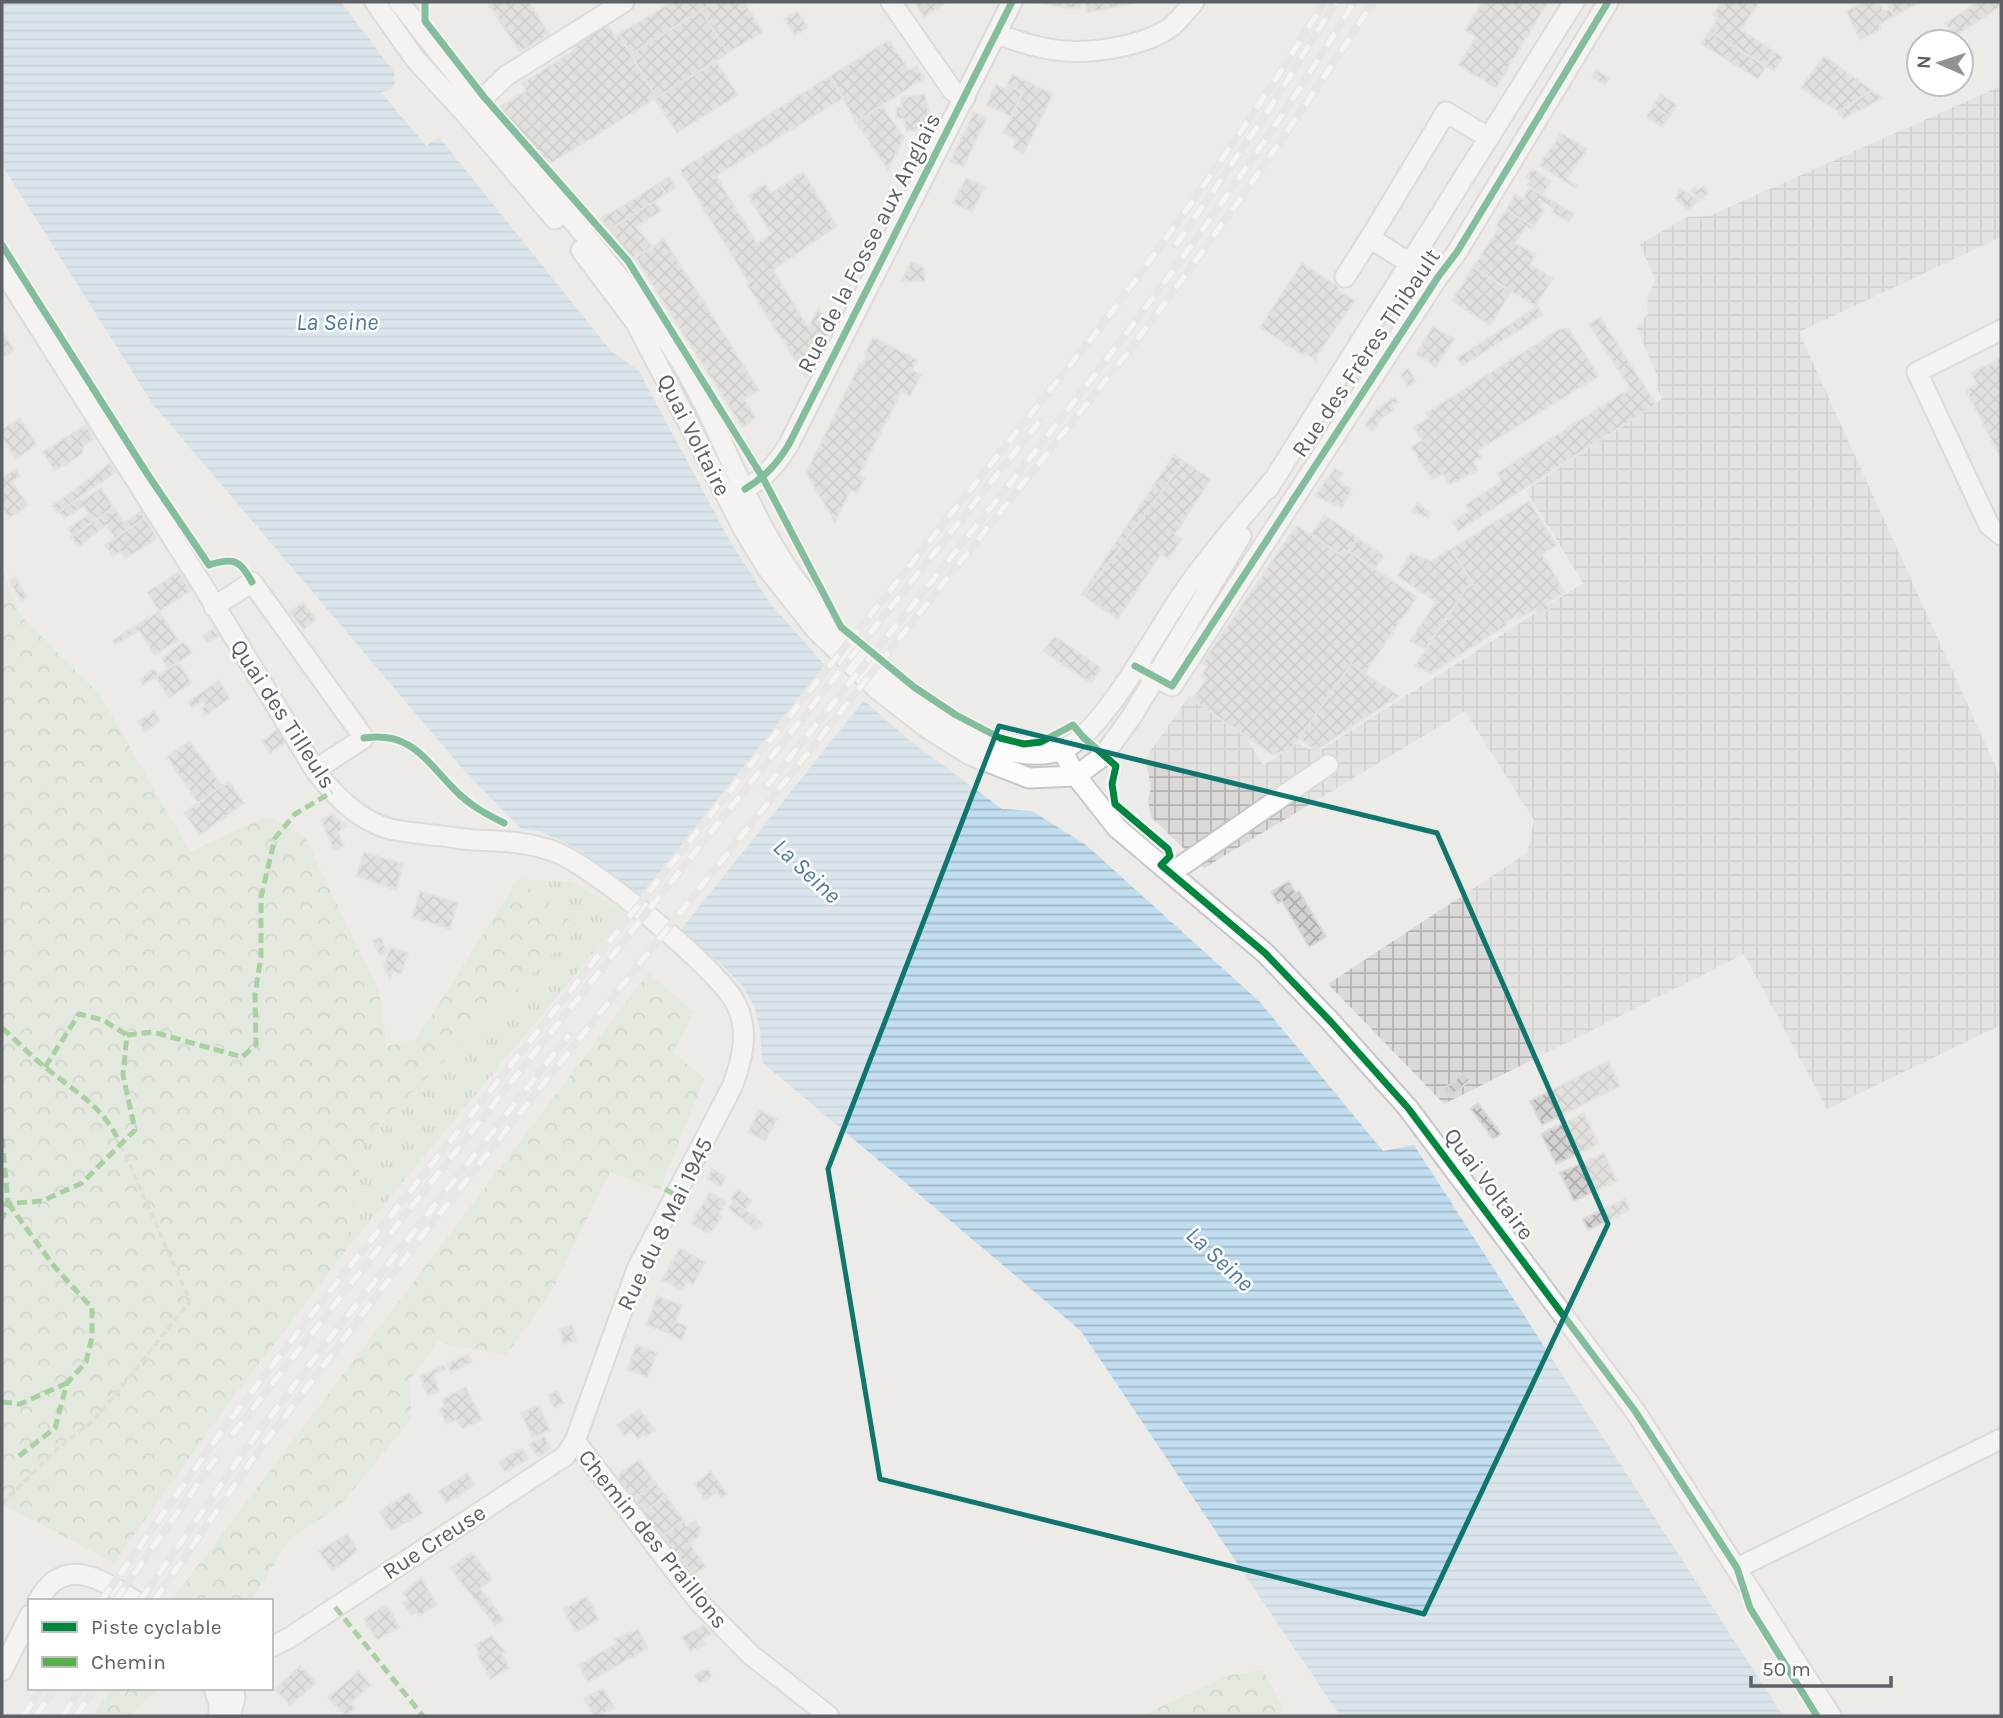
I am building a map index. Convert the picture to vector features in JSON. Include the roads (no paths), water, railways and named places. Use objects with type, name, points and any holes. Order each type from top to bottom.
[{"type":"street","name":"Quai Voltaire","points":[[398,2],[471,108],[636,323],[726,498],[767,568],[816,630],[887,697],[927,728],[970,755],[1029,778],[1076,776]]},
{"type":"street","points":[[471,108],[506,76],[624,2]]},
{"type":"street","points":[[891,2],[953,91],[965,98]]},
{"type":"street","name":"Rue de la Fosse aux Anglais","points":[[726,498],[763,478],[777,464],[789,444],[1012,2]]},
{"type":"street","points":[[996,33],[1034,47],[1075,53],[1110,50],[1147,40],[1171,27],[1194,2]]},
{"type":"street","name":"Rue des Frères Thibault","points":[[1076,776],[1103,756],[1156,678],[1274,479],[1574,2]]},
{"type":"street","name":"Rue des Frères Thibault","points":[[1156,678],[1172,686],[1335,433],[1457,252],[1608,2]]},
{"type":"street","name":"Quai Voltaire","points":[[380,4],[415,59],[471,108],[619,278],[671,347],[713,424],[769,538],[820,612],[848,643],[884,677],[943,722],[993,748],[1032,755],[1062,750],[1076,776],[1117,828],[1265,953],[1408,1108],[1635,1411],[1831,1716]]},
{"type":"street","points":[[1345,277],[1446,112],[1489,138]]},
{"type":"street","points":[[1429,235],[1457,252]]},
{"type":"street","points":[[1370,238],[1411,264]]},
{"type":"street","name":"Quai des Tilleuls","points":[[2,269],[316,771],[332,792],[360,814],[387,828],[470,840],[526,843],[559,854],[607,885],[655,922],[717,979],[736,1004],[744,1043],[741,1063],[732,1087]]},
{"type":"street","points":[[2001,330],[1917,372],[1989,525],[2001,535]]},
{"type":"street","name":"Rue des Frères Thibault","points":[[1313,420],[1335,433]]},
{"type":"street","name":"Rue des Frères Thibault","points":[[1062,750],[1083,737],[1101,717],[1185,590],[1274,479]]},
{"type":"street","points":[[214,607],[252,582],[363,738],[316,771]]},
{"type":"street","points":[[1135,666],[1156,678]]},
{"type":"street","points":[[1171,873],[1328,765]]},
{"type":"street","name":"Rue du 8 Mai 1945","points":[[575,1441],[638,1269],[732,1087]]},
{"type":"street","points":[[1737,1568],[2001,1439]]},
{"type":"street","name":"Rue Creuse","points":[[273,1646],[549,1468],[565,1457],[575,1441]]},
{"type":"street","name":"Chemin des Praillons","points":[[575,1441],[699,1602],[751,1655],[829,1716]]},
{"type":"street","points":[[39,1599],[50,1583],[60,1577],[83,1574],[102,1579],[132,1599]]},
{"type":"street","points":[[2,1671],[28,1619]]},
{"type":"street","name":"Rue Creuse","points":[[273,1655],[289,1638]]},
{"type":"street","points":[[216,1690],[219,1716]]},
{"type":"street","points":[[230,1716],[234,1690]]},
{"type":"water","name":"La Seine","points":[[2,2],[341,2],[394,72],[395,83],[391,90],[381,92],[426,146],[439,137],[611,351],[639,371],[731,543],[770,603],[829,670],[909,740],[1002,809],[1032,811],[1086,845],[1260,1002],[1383,1151],[1414,1145],[1783,1716],[1340,1716],[1081,1331],[762,1062],[760,1029],[754,1006],[741,984],[720,963],[581,851],[537,831],[520,828],[462,768],[152,403],[2,165]]},
{"type":"railway","points":[[102,1599],[224,1428],[308,1319],[1098,330],[1215,169],[1324,2]]},
{"type":"railway","points":[[1176,245],[1266,114],[1336,2]]},
{"type":"railway","points":[[767,786],[998,499],[1147,305],[1219,206],[1354,2]]},
{"type":"railway","points":[[155,1599],[254,1457],[425,1232],[1128,352],[1254,179],[1373,2]]},
{"type":"railway","points":[[232,1435],[1039,422]]},
{"type":"railway","points":[[141,1599],[246,1449],[330,1338],[569,1035]]},
{"type":"railway","points":[[116,1599],[216,1458]]},
{"type":"railway","points":[[23,1716],[41,1690]]},
{"type":"railway","points":[[36,1716],[54,1690]]},
{"type":"railway","points":[[63,1716],[80,1690]]},
{"type":"railway","points":[[76,1716],[94,1690]]}]
